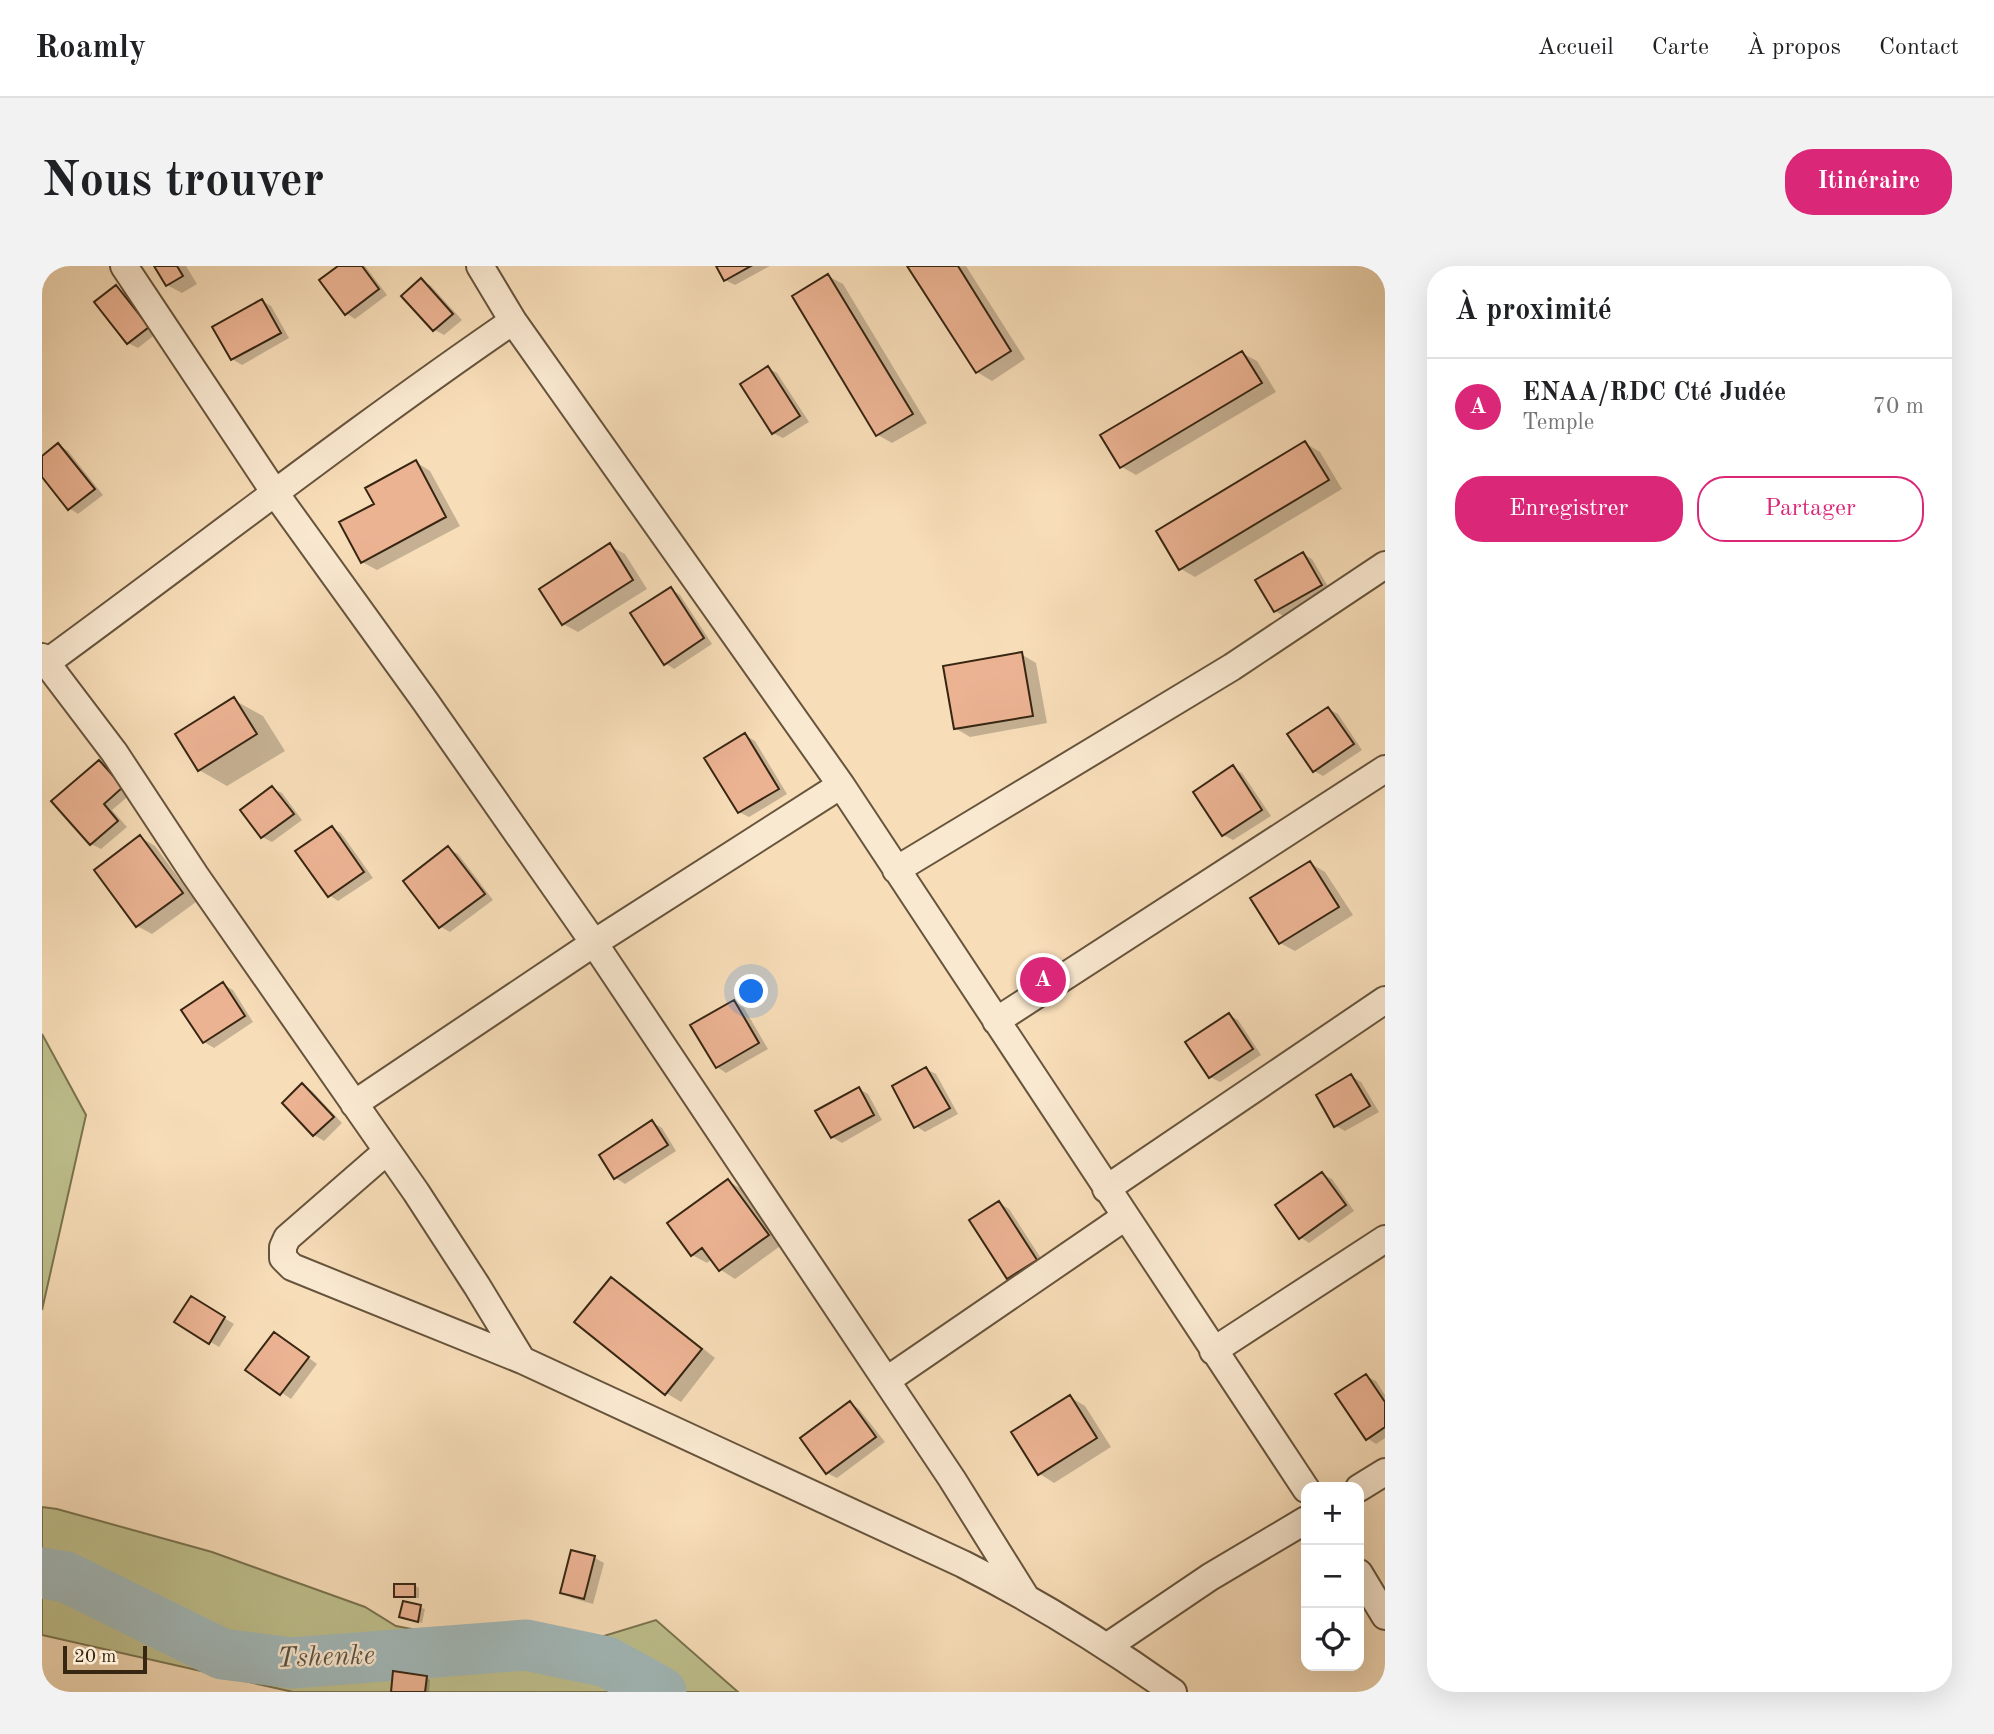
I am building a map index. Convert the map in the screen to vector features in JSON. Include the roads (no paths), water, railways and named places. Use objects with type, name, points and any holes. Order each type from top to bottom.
[{"type":"street","points":[[124,266],[275,493],[594,943],[887,1380],[1025,1596]]},
{"type":"street","points":[[480,266],[513,321],[841,785],[1301,1482]]},
{"type":"street","points":[[513,321],[398,400],[275,493],[44,660],[114,752],[188,864],[387,1151],[477,1286],[522,1360]]},
{"type":"street","points":[[896,870],[1232,667],[1385,565]]},
{"type":"street","points":[[996,1021],[1385,769]]},
{"type":"street","points":[[354,1104],[594,943],[841,785]]},
{"type":"street","points":[[1106,1189],[1385,1000]]},
{"type":"street","points":[[387,1151],[287,1238],[284,1258],[292,1267],[522,1360],[963,1564],[1025,1596],[1108,1646],[1173,1692]]},
{"type":"street","points":[[887,1380],[1125,1217]]},
{"type":"street","points":[[1213,1351],[1385,1238]]},
{"type":"street","points":[[1364,1485],[1385,1472]]},
{"type":"street","points":[[1108,1646],[1210,1577],[1301,1523]]},
{"type":"street","points":[[1364,1581],[1385,1616]]},
{"type":"waterway","name":"Tshenke","points":[[42,1573],[66,1577],[222,1654],[292,1663],[526,1645],[607,1662],[661,1692]]},
{"type":"place","name":"ENAA/RDC Cté Judée","points":[[1043,980]]}]
